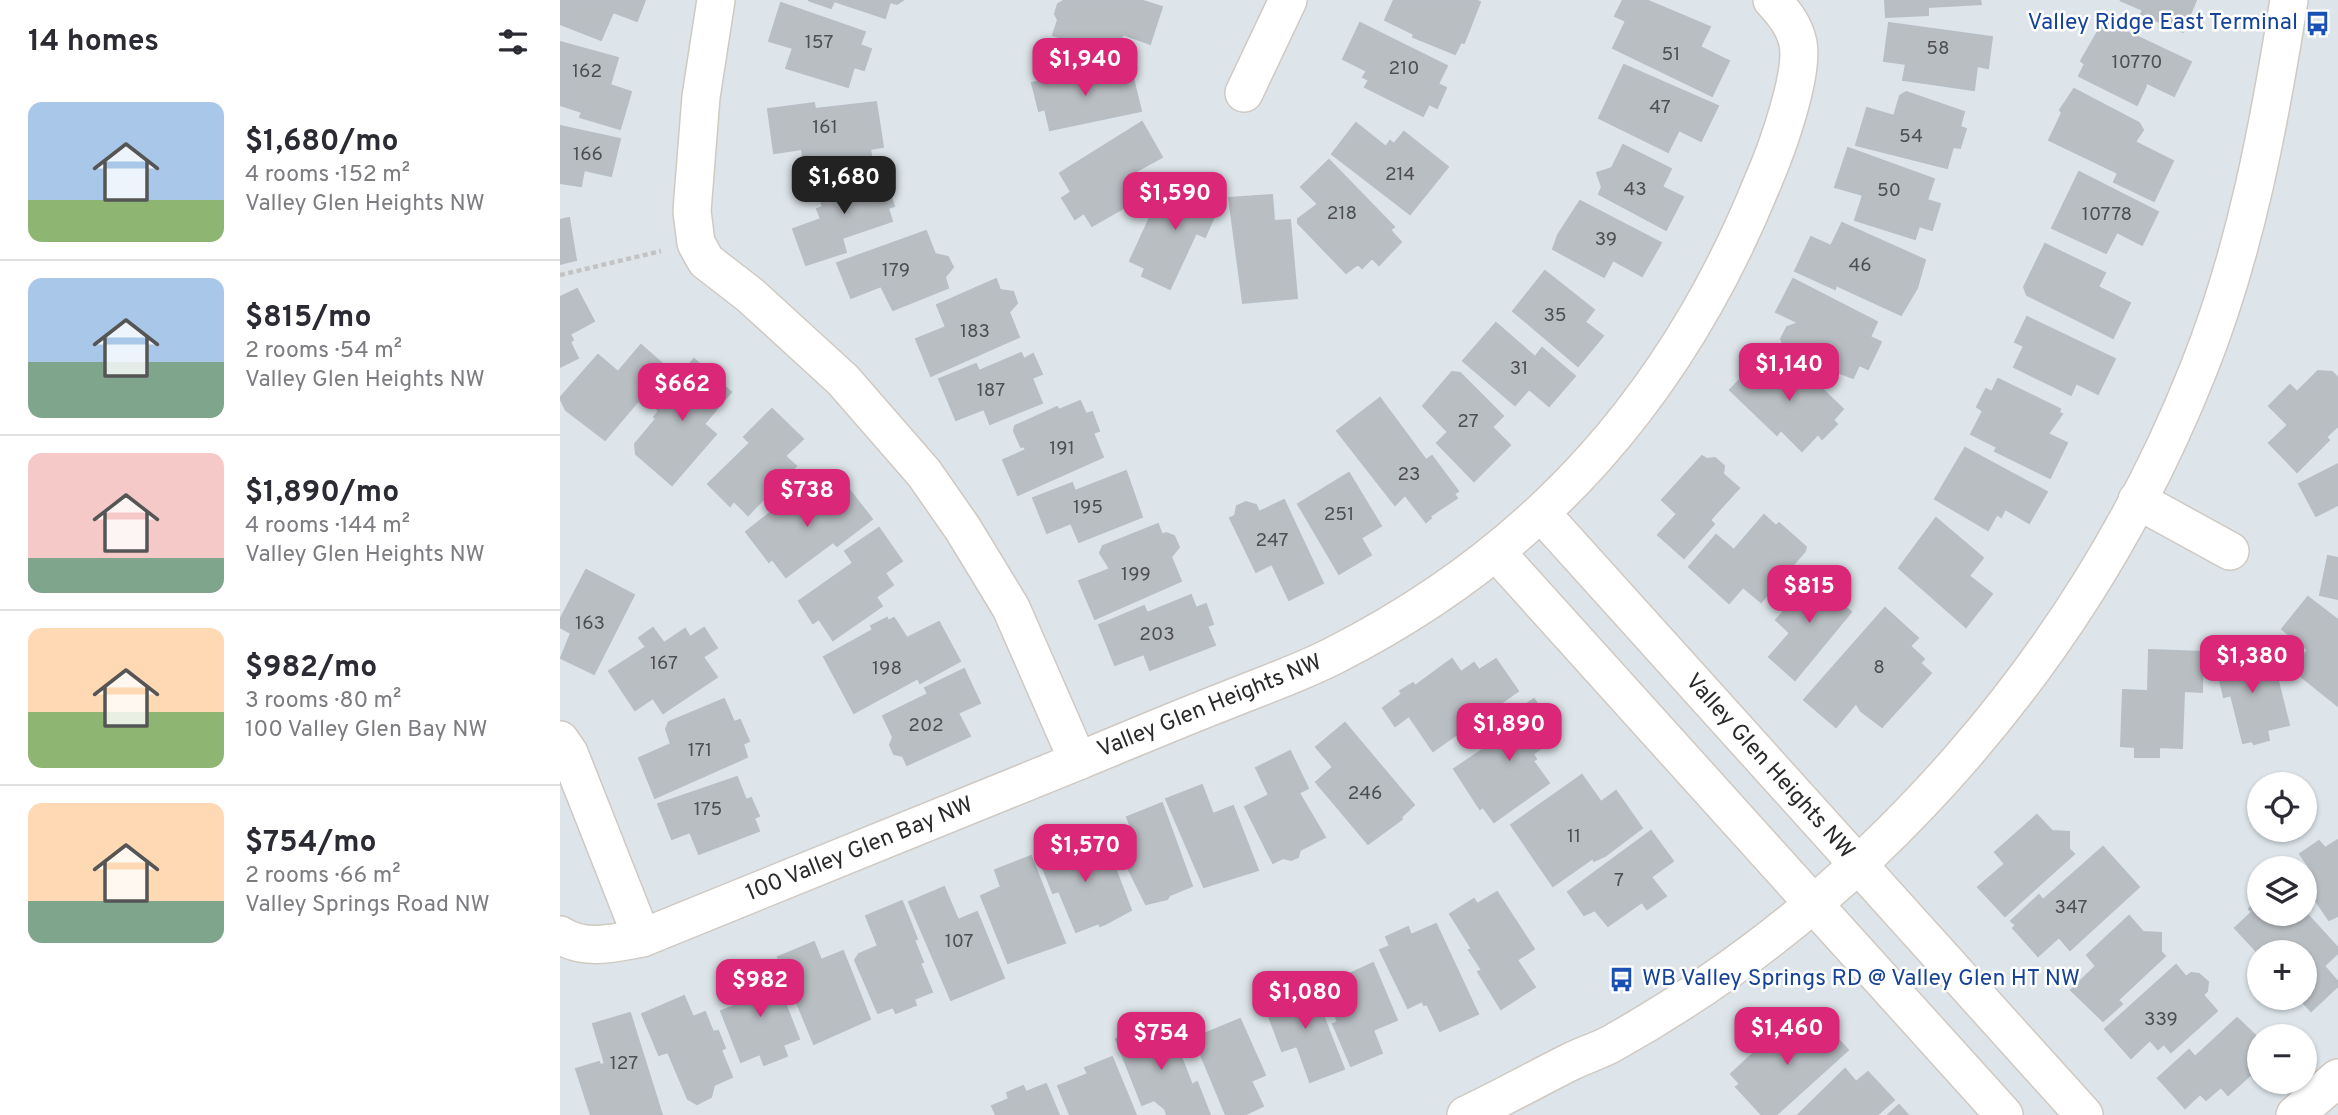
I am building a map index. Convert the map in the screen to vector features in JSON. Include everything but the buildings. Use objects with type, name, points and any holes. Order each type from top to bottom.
[{"type":"street","points":[[696,243],[692,211],[701,97],[716,0]]},
{"type":"street","points":[[1244,93],[1288,0]]},
{"type":"street","name":"Valley Glen Heights NW","points":[[696,243],[706,261],[750,295],[843,380],[924,473],[963,529],[1011,608],[1078,761],[1334,656],[1455,584],[1541,513],[1589,464],[1657,382],[1694,326],[1729,263],[1772,160],[1799,64],[1795,32],[1786,15],[1772,0]]},
{"type":"street","points":[[1466,1115],[1608,1045],[1691,994],[1812,904],[1857,865],[1976,741],[2035,668],[2102,564],[2137,500],[2199,368],[2244,232],[2256,185],[2289,0]]},
{"type":"street","points":[[2137,500],[2230,551]]},
{"type":"street","name":"Valley Glen Heights NW","points":[[1541,513],[2084,1115]]},
{"type":"street","points":[[1496,552],[2004,1115]]},
{"type":"street","points":[[560,740],[569,753],[642,938]]},
{"type":"street","name":"100 Valley Glen Bay NW","points":[[560,935],[601,946],[642,938],[1078,761]]},
{"type":"street","points":[[2295,1115],[2338,1078]]},
{"type":"path","points":[[560,275],[696,243]]},
{"type":"place","name":"Valley Ridge East Terminal","points":[[2318,23]]},
{"type":"place","name":"WB Valley Springs RD @ Valley Glen HT NW","points":[[1622,979]]}]
